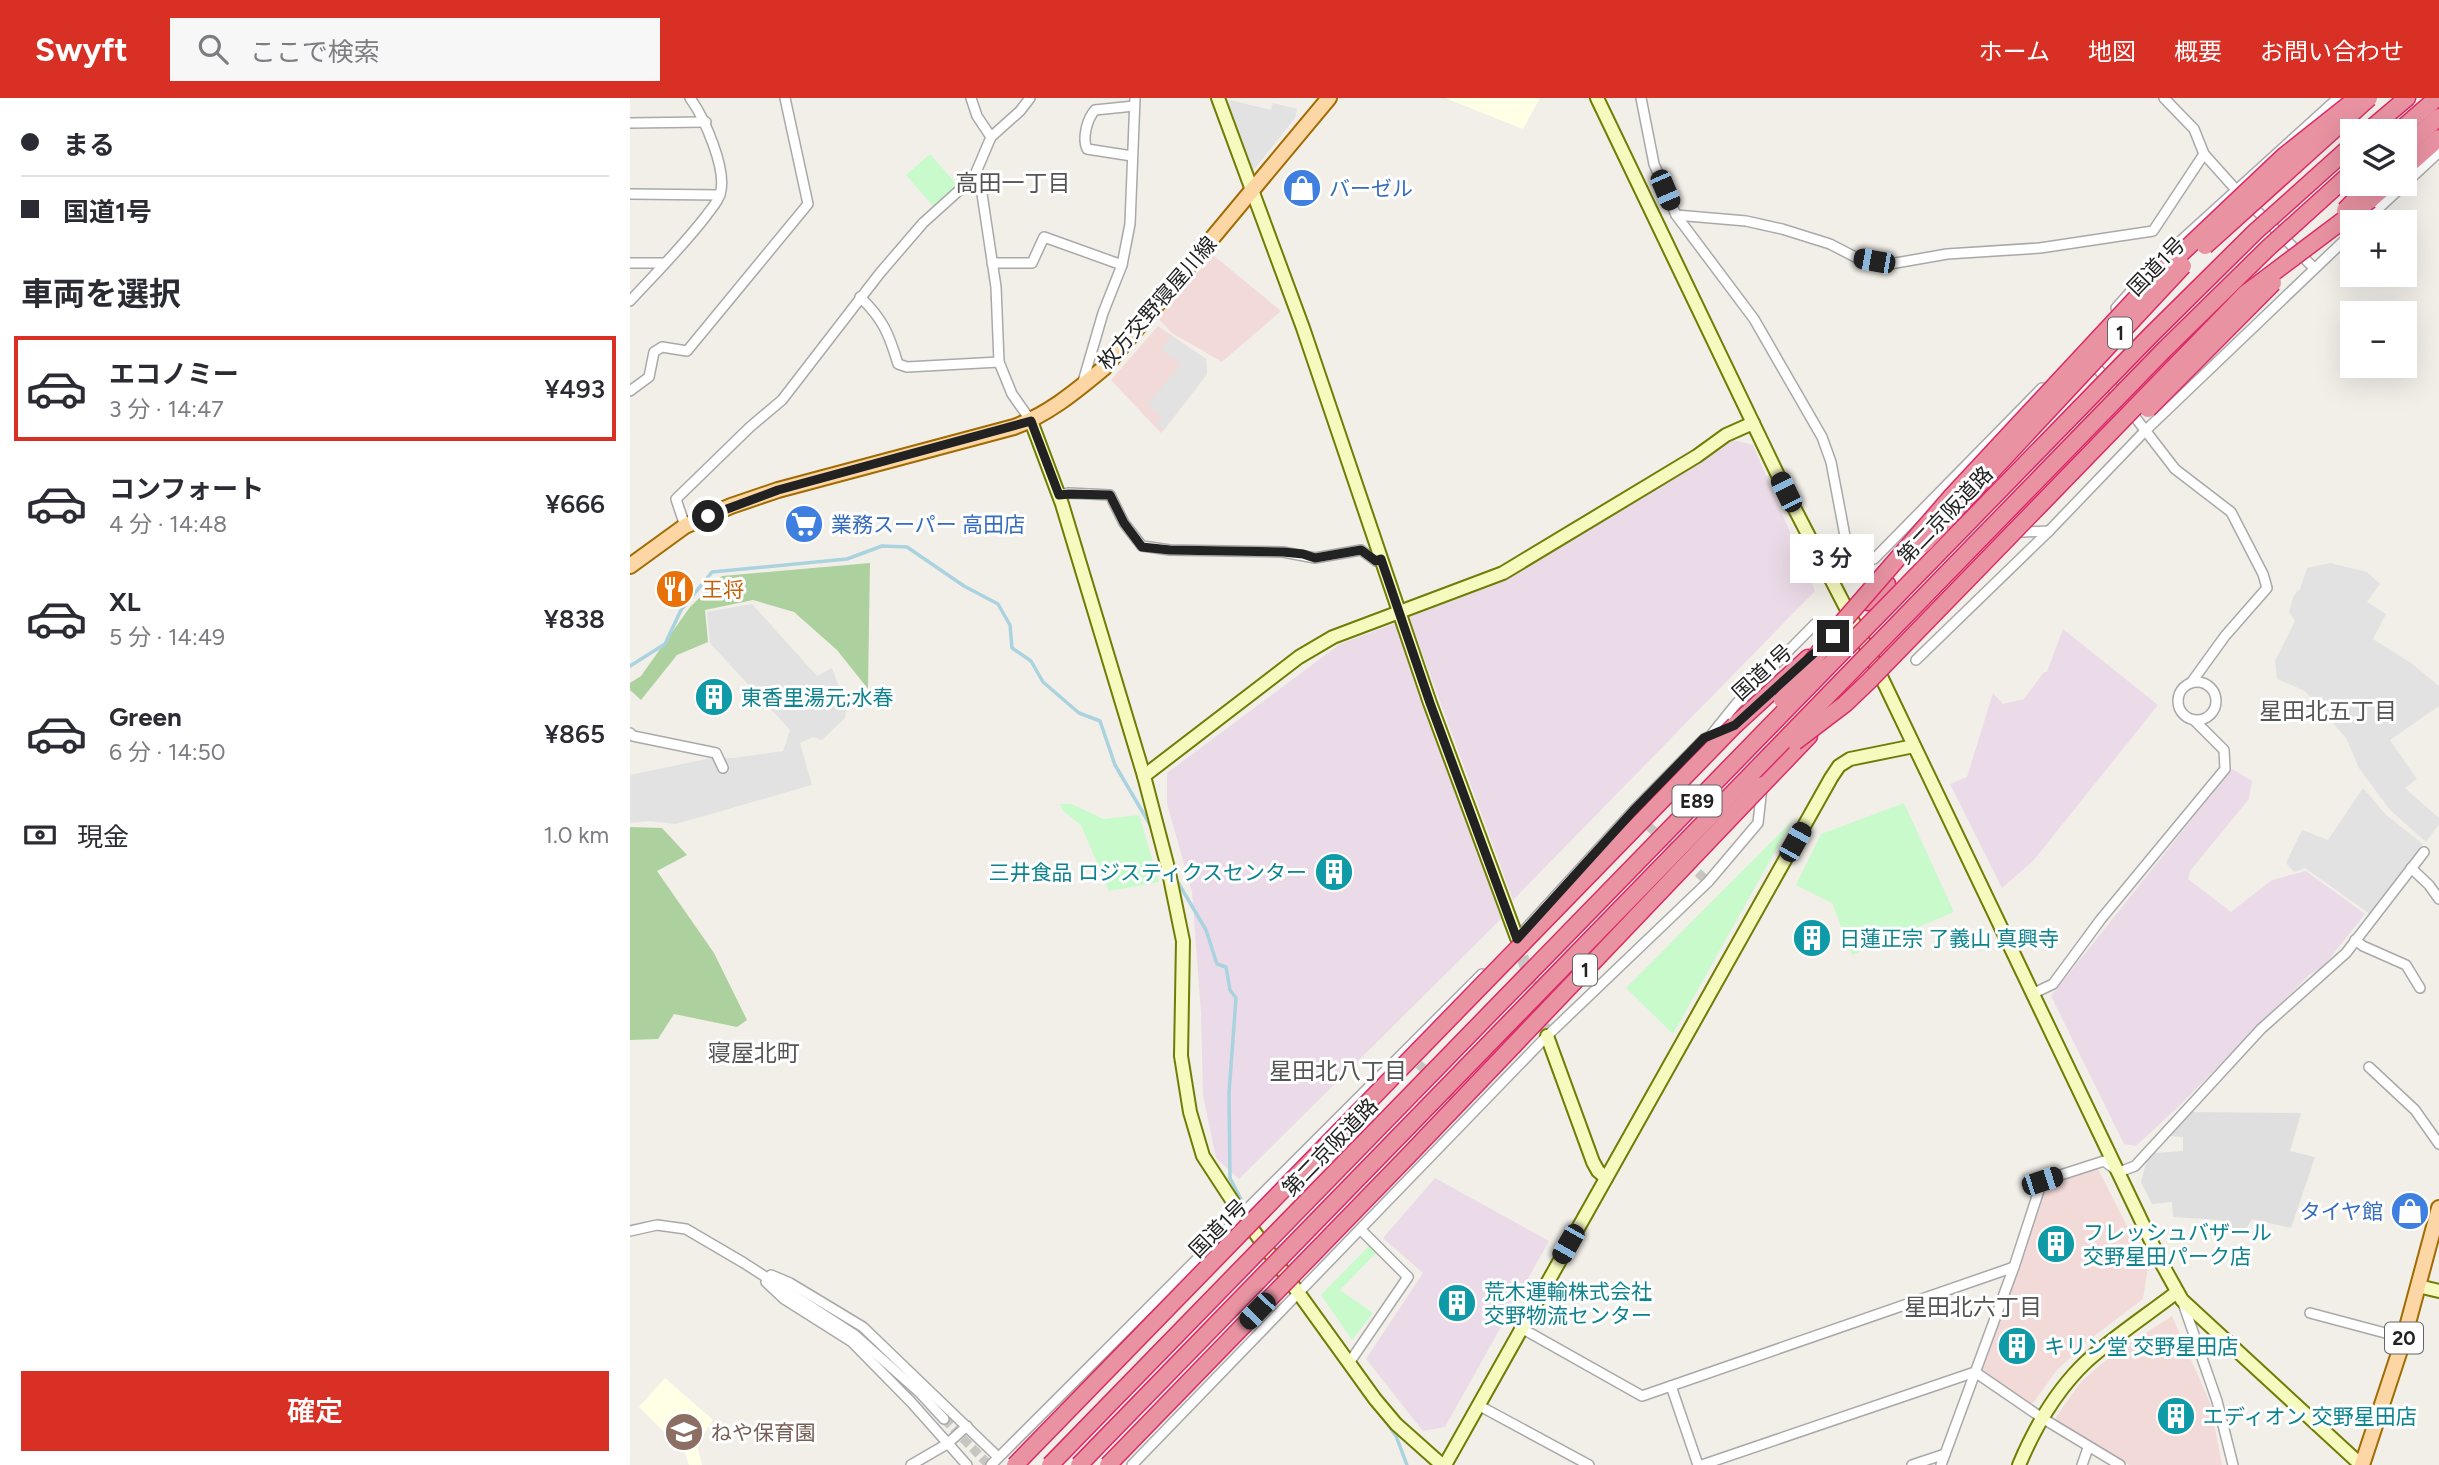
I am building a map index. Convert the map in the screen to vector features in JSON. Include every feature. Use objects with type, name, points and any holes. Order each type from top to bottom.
[{"type":"highway","points":[[1736,761],[1840,625],[1925,527],[2134,301],[2284,156],[2357,98]]},
{"type":"highway","name":"国道1号","points":[[1015,1465],[1735,725],[1886,584],[2183,266],[2369,98]]},
{"type":"highway","points":[[2382,119],[2407,98]]},
{"type":"highway","points":[[2413,119],[2437,98]]},
{"type":"highway","points":[[2417,136],[2439,117]]},
{"type":"highway","points":[[2417,157],[2439,138]]},
{"type":"highway","name":"第二京阪道路","points":[[1050,1465],[2142,344],[2255,232],[2340,156]]},
{"type":"highway","name":"第二京阪道路","points":[[1079,1465],[1757,780],[2165,349],[2268,248],[2340,183]]},
{"type":"highway","name":"1","points":[[1108,1465],[1354,1210],[1757,780],[1876,666],[2023,532],[2177,382],[2358,196]]},
{"type":"highway","points":[[1757,780],[1869,681],[2245,294],[2374,196]]},
{"type":"main road","name":"枚方交野寝屋川線","points":[[630,566],[685,526],[731,506],[778,490],[1031,421],[1061,403],[1104,368],[1329,98]]},
{"type":"main road","name":"20","points":[[2362,1465],[2404,1338],[2439,1208]]},
{"type":"street","points":[[630,300],[690,237],[720,195],[721,173],[706,122],[691,98]]},
{"type":"street","points":[[630,391],[649,377],[654,352],[662,347],[687,351],[807,204],[785,98]]},
{"type":"street","points":[[971,98],[977,116],[992,137]]},
{"type":"street","points":[[685,526],[676,499],[750,427],[782,400],[860,297],[923,223],[974,177],[992,137],[1030,98]]},
{"type":"street","points":[[1218,98],[1303,328],[1434,715],[1517,939]]},
{"type":"street","points":[[1597,98],[1821,562],[1876,666],[2180,1296],[2217,1401],[2232,1465]]},
{"type":"street","points":[[1642,98],[1654,164],[1676,215],[1754,319],[1822,437],[1831,462],[1845,536],[1861,559]]},
{"type":"street","points":[[2164,98],[2194,130],[2204,154],[2314,268]]},
{"type":"street","points":[[1821,562],[1845,565],[1861,559],[1874,559],[2082,348],[2155,264],[2338,98]]},
{"type":"street","points":[[1081,386],[1103,313],[1122,265],[1130,224],[1135,102],[1095,110],[1089,117],[1084,143],[1087,149],[1132,156]]},
{"type":"street","points":[[630,123],[706,122]]},
{"type":"street","points":[[2377,210],[2439,152]]},
{"type":"street","points":[[1676,215],[1746,221],[1782,229],[1830,244],[1859,259],[1890,264],[1947,254],[2040,248],[2153,231],[2204,154]]},
{"type":"street","points":[[974,177],[982,194],[996,287],[999,362],[1012,394],[1031,421],[1059,495],[1144,776],[1168,867],[1183,941],[1181,1056],[1190,1112],[1203,1156],[1242,1215],[1396,1424],[1444,1465],[1831,778],[1839,766],[1850,758],[1914,746]]},
{"type":"street","points":[[630,194],[720,195]]},
{"type":"street","points":[[992,262],[1032,263],[1044,237],[1122,265]]},
{"type":"street","points":[[1916,660],[2049,530],[2145,431],[2340,244]]},
{"type":"street","points":[[630,263],[664,263]]},
{"type":"street","points":[[860,297],[877,313],[891,339],[898,364],[907,366],[999,362]]},
{"type":"street","points":[[2032,994],[2053,984],[2101,919],[2225,769],[2224,750],[2183,713],[2179,702],[2182,691],[2267,588],[2263,574],[2231,512],[2175,469],[2082,348]]},
{"type":"street","points":[[1144,776],[1300,657],[1334,637],[1503,573],[1639,492],[1726,435],[1753,423]]},
{"type":"street","points":[[1059,495],[1110,495],[1124,523],[1142,547],[1283,552],[1315,558],[1361,550],[1376,561],[1381,559]]},
{"type":"street","points":[[2023,532],[2049,530]]},
{"type":"street","points":[[991,1465],[1517,939],[1633,811],[1710,735],[1736,704],[1815,624]]},
{"type":"street","points":[[2191,683],[2204,683],[2216,697],[2211,714],[2200,720],[2193,720]]},
{"type":"street","points":[[1710,735],[1735,725]]},
{"type":"street","points":[[630,733],[633,736],[716,752],[723,768]]},
{"type":"street","points":[[1132,1465],[1547,1036],[1716,872],[1758,823],[1757,780]]},
{"type":"street","points":[[2119,1172],[2134,1166],[2261,1029],[2313,980],[2337,962],[2424,852]]},
{"type":"street","points":[[2411,868],[2429,885],[2439,900]]},
{"type":"street","points":[[2356,940],[2363,946],[2406,965],[2420,988]]},
{"type":"street","points":[[1547,1036],[1593,1162],[1606,1178]]},
{"type":"street","points":[[2369,1066],[2415,1110],[2439,1144]]},
{"type":"street","points":[[1941,1465],[2014,1267],[2042,1181],[2104,1161],[2119,1172]]},
{"type":"street","points":[[1354,1210],[1378,1212]]},
{"type":"street","points":[[630,1231],[657,1225],[686,1229],[744,1263],[855,1335],[920,1393],[944,1419]]},
{"type":"street","points":[[1349,1363],[1408,1277],[1361,1230]]},
{"type":"street","points":[[744,1263],[790,1283],[863,1327],[998,1457]]},
{"type":"street","points":[[744,1263],[784,1299],[852,1342],[911,1402],[967,1465]]},
{"type":"street","points":[[1521,1328],[1642,1396],[2014,1267]]},
{"type":"street","points":[[2418,1286],[2439,1291]]},
{"type":"street","points":[[2019,1465],[2042,1418],[2066,1384],[2087,1361],[2180,1296]]},
{"type":"street","points":[[2180,1296],[2362,1465]]},
{"type":"street","points":[[2309,1313],[2404,1338]]},
{"type":"street","points":[[1169,1426],[1180,1397],[1219,1351]]},
{"type":"street","points":[[1975,1372],[2088,1448],[2120,1465]]},
{"type":"street","points":[[1671,1386],[1700,1465],[1975,1372]]},
{"type":"street","points":[[1478,1405],[1589,1465]]},
{"type":"street","points":[[911,1465],[947,1444],[967,1426]]},
{"type":"street","points":[[2082,1465],[2088,1448]]},
{"type":"street","points":[[1912,1465],[1945,1454]]},
{"type":"shaded area","points":[[1445,98],[1540,98],[1523,129]]},
{"type":"shaded area","points":[[1230,100],[1271,110],[1273,103],[1297,109],[1295,118],[1252,172],[1228,108]]},
{"type":"shaded area","points":[[1213,255],[1281,311],[1222,362],[1172,333],[1157,317]]},
{"type":"shaded area","points":[[1158,326],[1206,359],[1207,374],[1161,433],[1111,380]]},
{"type":"shaded area","points":[[1171,336],[1206,359],[1207,374],[1164,430],[1156,423],[1162,417],[1148,404],[1181,364],[1161,349]]},
{"type":"shaded area","points":[[1733,440],[1753,445],[1815,591],[1513,900],[1409,617],[1502,582]]},
{"type":"shaded area","points":[[2330,563],[2367,572],[2380,584],[2367,602],[2386,614],[2373,639],[2411,663],[2439,686],[2439,706],[2390,740],[2417,779],[2405,788],[2439,818],[2439,824],[2426,842],[2390,810],[2359,768],[2346,738],[2305,691],[2277,679],[2275,661],[2295,621],[2289,612],[2294,595],[2300,589],[2307,568]]},
{"type":"shaded area","points":[[752,604],[817,676],[832,668],[847,708],[845,718],[822,740],[813,737],[800,743],[812,785],[676,824],[648,821],[630,823],[630,775],[711,758],[733,758],[783,751],[790,730],[710,643],[707,612]]},
{"type":"shaded area","points":[[1396,623],[1501,919],[1239,1179],[1216,1158],[1203,1095],[1201,1013],[1192,892],[1167,804],[1167,773],[1340,644]]},
{"type":"shaded area","points":[[2063,629],[2158,705],[2033,861],[2002,888],[1950,784],[1967,777],[1993,693],[2003,704],[2024,699],[2044,672],[2047,672]]},
{"type":"shaded area","points":[[2232,769],[2252,781],[2249,799],[2190,871],[2188,879],[2231,912],[2272,880],[2306,871],[2365,914],[2322,968],[2309,975],[2177,1108],[2136,1146],[2124,1144],[2051,996]]},
{"type":"shaded area","points":[[2363,788],[2386,815],[2423,844],[2370,914],[2305,868],[2294,872],[2286,863],[2302,830],[2328,840]]},
{"type":"shaded area","points":[[2192,1112],[2301,1113],[2290,1151],[2315,1157],[2291,1228],[2252,1219],[2241,1236],[2220,1220],[2173,1217],[2172,1202],[2152,1204],[2141,1182],[2147,1159],[2155,1153],[2183,1151],[2183,1137],[2170,1136]]},
{"type":"shaded area","points":[[2097,1167],[2148,1267],[2143,1299],[2089,1340],[2057,1370],[2034,1402],[2027,1404],[1985,1375],[1980,1367],[2044,1183]]},
{"type":"shaded area","points":[[1435,1178],[1549,1241],[1445,1427],[1423,1431],[1366,1359],[1423,1273],[1383,1238]]},
{"type":"shaded area","points":[[2172,1316],[2210,1403],[2222,1465],[2129,1465],[2059,1426],[2056,1417],[2081,1382],[2113,1354]]},
{"type":"shaded area","name":"ねや保育園","points":[[665,1378],[713,1420],[697,1445],[702,1465],[689,1465],[685,1453],[639,1407]]},
{"type":"green space","points":[[930,154],[957,185],[933,206],[906,175]]},
{"type":"green space","points":[[870,563],[868,689],[837,650],[794,612],[753,600],[705,610],[708,642],[677,655],[641,700],[630,690],[630,683],[641,676],[690,607],[722,576]]},
{"type":"green space","points":[[1904,803],[1954,912],[1852,955],[1832,903],[1796,885],[1821,834]]},
{"type":"green space","points":[[1060,804],[1072,804],[1103,819],[1139,815],[1159,882],[1109,891],[1081,825],[1063,811]]},
{"type":"green space","points":[[1792,821],[1673,1034],[1626,988]]},
{"type":"green space","points":[[630,827],[662,828],[687,855],[657,871],[714,953],[747,1020],[737,1027],[674,1014],[658,1039],[630,1040]]},
{"type":"green space","points":[[1370,1245],[1376,1253],[1340,1290],[1373,1313],[1352,1340],[1321,1295]]},
{"type":"waterway","points":[[630,666],[665,644],[681,610],[712,572],[847,559],[882,546],[907,547],[964,586],[998,604],[1010,625],[1012,648],[1031,661],[1043,682],[1079,713],[1100,721],[1115,765],[1152,828]]},
{"type":"waterway","points":[[1176,879],[1206,930],[1217,964],[1226,967],[1230,990],[1236,998],[1229,1093],[1230,1178],[1246,1209]]},
{"type":"waterway","points":[[1383,1417],[1396,1436],[1407,1465]]},
{"type":"tunnel","points":[[1639,817],[1708,882]]},
{"type":"tunnel","points":[[1517,939],[1547,1036]]},
{"type":"tunnel","points":[[1409,1055],[1472,1115]]},
{"type":"tunnel","points":[[944,1419],[989,1465]]},
{"type":"place","name":"バーゼル","points":[[1302,188]]},
{"type":"place","name":"業務スーパー 高田店","points":[[804,524]]},
{"type":"place","name":"王将","points":[[675,589]]},
{"type":"place","name":"東香里湯元;水春","points":[[714,697]]},
{"type":"place","name":"三井食品 ロジスティクスセンター","points":[[1334,872]]},
{"type":"place","name":"日蓮正宗 了義山 真興寺","points":[[1812,938]]},
{"type":"place","name":"タイヤ館","points":[[2410,1211]]},
{"type":"place","name":"フレッシュバザール 交野星田パーク店","points":[[2056,1244]]},
{"type":"place","name":"荒木運輸株式会社 交野物流センター","points":[[1457,1303]]},
{"type":"place","name":"キリン堂 交野星田店","points":[[2017,1346]]},
{"type":"place","name":"エディオン 交野星田店","points":[[2176,1416]]},
{"type":"place","name":"ねや保育園","points":[[684,1432]]},
{"type":"district","name":"高田一丁目","points":[[1013,183]]},
{"type":"district","name":"星田北五丁目","points":[[2328,711]]},
{"type":"district","name":"寝屋北町","points":[[754,1053]]},
{"type":"district","name":"星田北八丁目","points":[[1338,1071]]},
{"type":"district","name":"星田北六丁目","points":[[1973,1307]]},
{"type":"route","points":[[708,516],[778,490],[1031,421],[1059,495],[1110,495],[1124,523],[1142,547],[1283,552],[1315,558],[1361,550],[1376,561],[1381,559],[1430,703],[1517,939],[1633,811],[1704,738],[1735,725],[1833,636]]}]
